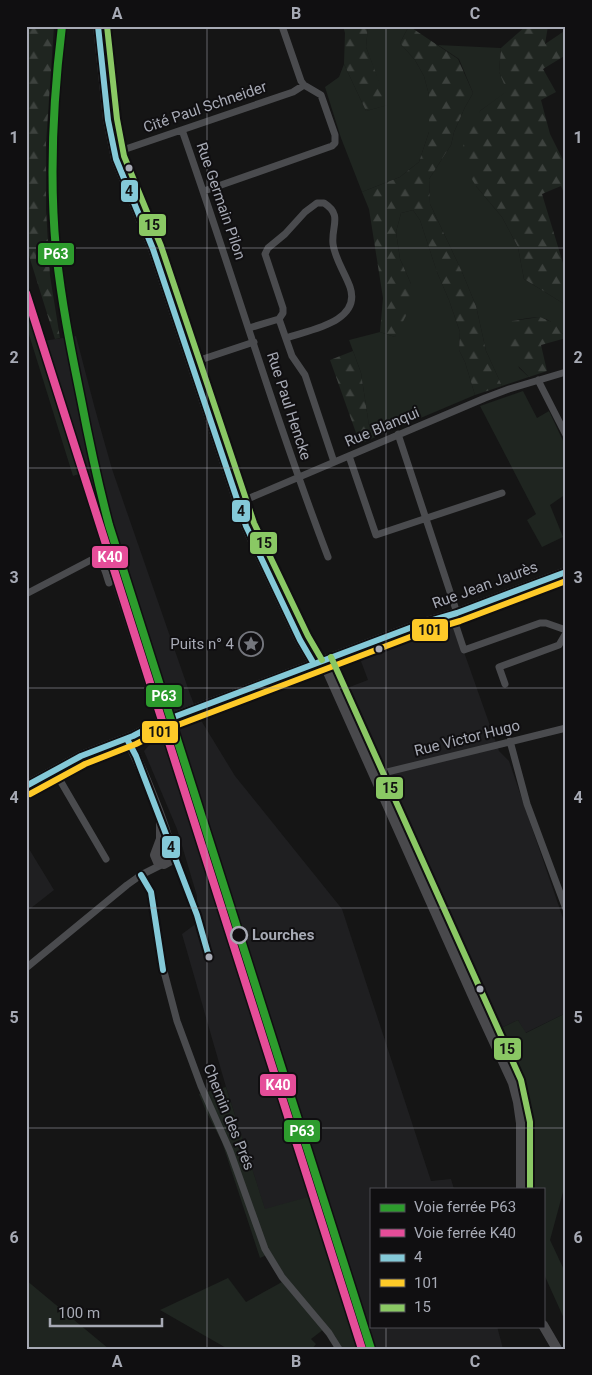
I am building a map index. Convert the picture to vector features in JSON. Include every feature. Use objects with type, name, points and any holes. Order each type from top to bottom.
[{"type":"street","points":[[204,191],[334,145],[335,136],[321,95],[304,85],[300,78],[282,26]]},
{"type":"street","points":[[98,31],[108,120],[114,153],[153,249],[238,503],[252,541],[321,665],[375,775],[510,1076],[518,1102],[521,1123],[521,1188]]},
{"type":"street","name":"Cité Paul Schneider","points":[[114,153],[293,92],[304,85]]},
{"type":"street","name":"Rue Germain Pilon","points":[[182,130],[234,281]]},
{"type":"street","points":[[249,328],[279,319],[282,313],[266,257],[266,250],[286,234],[308,210],[320,203],[328,205],[335,214],[333,247],[351,290],[349,306],[338,319],[286,338]]},
{"type":"street","name":"Rue Paul Hencke","points":[[234,281],[298,478],[328,557]]},
{"type":"street","points":[[279,319],[292,356],[306,379],[334,462]]},
{"type":"street","name":"Rue Paul Hencke","points":[[191,363],[254,342]]},
{"type":"street","name":"Rue Blanqui","points":[[238,503],[485,398],[566,372]]},
{"type":"street","points":[[538,380],[566,436]]},
{"type":"street","points":[[398,434],[426,518],[455,613],[464,650],[540,623],[546,623],[566,631],[559,645],[499,667],[505,684]]},
{"type":"street","points":[[349,456],[376,535],[502,493]]},
{"type":"street","points":[[26,594],[91,560],[101,562],[109,582]]},
{"type":"street","name":"Rue Jean Jaurès","points":[[26,786],[87,753],[127,738],[158,723],[321,665],[423,623],[565,574]]},
{"type":"street","name":"Rue Victor Hugo","points":[[375,775],[566,728]]},
{"type":"street","points":[[127,738],[136,756],[172,855],[171,860],[140,875]]},
{"type":"street","points":[[510,741],[526,799],[566,909]]},
{"type":"street","points":[[54,770],[106,859]]},
{"type":"street","points":[[161,822],[162,833],[156,860],[163,864]]},
{"type":"street","points":[[26,968],[140,875],[150,865],[157,851],[166,847],[171,850]]},
{"type":"street","name":"Chemin des Prés","points":[[140,875],[147,883],[151,892],[163,970],[178,1021],[204,1092],[230,1151],[265,1249],[282,1277],[329,1333],[339,1349]]},
{"type":"street","points":[[537,1328],[550,1349]]},
{"type":"street","points":[[544,1328],[557,1349]]},
{"type":"shaded area","points":[[76,336],[112,469],[199,717],[235,776],[342,909],[431,1181],[451,1179],[454,1188],[370,1188],[370,1328],[498,1328],[503,1349],[359,1349],[312,1196],[265,1210],[226,1087],[182,934],[197,923],[197,896],[177,829],[144,751],[161,731],[105,562],[80,473],[85,472],[43,341]]},
{"type":"shaded area","points":[[453,621],[499,751],[509,761],[566,927],[566,1013],[525,1033],[518,1020],[497,1030],[402,818],[347,688],[368,680],[359,656],[361,650]]},
{"type":"shaded area","points":[[26,844],[54,890],[26,912]]},
{"type":"green space","points":[[26,26],[54,26],[46,143],[46,209],[50,276],[60,338],[55,339],[26,246]]},
{"type":"green space","points":[[343,26],[368,26],[366,47],[388,105],[366,111],[344,64],[345,33]]},
{"type":"green space","points":[[368,26],[409,26],[400,43],[415,60],[424,76],[429,95],[429,132],[419,162],[400,177],[362,192],[341,138],[325,87],[339,77],[344,64],[366,111],[387,105],[366,47]]},
{"type":"green space","points":[[409,26],[458,59],[473,93],[454,132],[451,145],[429,179],[430,204],[476,306],[486,351],[502,386],[475,395],[465,362],[459,350],[460,332],[420,220],[413,210],[401,213],[396,232],[400,259],[411,284],[410,308],[395,337],[380,332],[383,298],[369,209],[362,192],[400,177],[419,162],[429,132],[429,95],[424,76],[415,60],[400,43]]},
{"type":"green space","points":[[526,26],[548,26],[545,44],[566,30],[566,55],[543,69],[556,92],[541,100],[550,134],[566,166],[566,198],[561,186],[542,194],[566,273],[566,305],[524,279],[518,247],[502,217],[476,186],[462,163],[463,146],[480,111],[507,91],[499,72],[501,48]]},
{"type":"green space","points":[[438,45],[501,48],[499,72],[508,91],[480,111],[476,186],[502,217],[518,247],[524,279],[566,305],[566,338],[554,324],[543,318],[512,321],[519,368],[529,377],[502,386],[486,351],[476,306],[430,204],[429,179],[451,145],[454,132],[473,93],[459,59]]},
{"type":"green space","points":[[413,210],[420,220],[460,332],[459,350],[465,362],[475,395],[371,439],[361,373],[349,340],[380,332],[395,337],[411,284],[400,259],[396,232],[401,213]]},
{"type":"green space","points":[[26,286],[85,472],[73,476],[26,325]]},
{"type":"green space","points":[[540,317],[554,323],[566,338],[541,345],[547,371],[529,377],[509,352],[509,331],[512,321]]},
{"type":"green space","points":[[353,351],[361,373],[371,439],[360,444],[330,360]]},
{"type":"green space","points":[[523,391],[537,418],[549,411],[566,447],[566,471],[564,472],[566,476],[566,494],[550,505],[563,537],[542,547],[527,520],[536,514],[480,406]]},
{"type":"green space","points":[[566,1013],[566,1181],[550,1240],[566,1274],[566,1323],[544,1274],[544,1188],[532,1188],[534,1136],[530,1105],[497,1030],[518,1020],[526,1033]]},
{"type":"green space","points":[[226,1087],[265,1209],[311,1196],[359,1349],[342,1349],[335,1336],[287,1279],[271,1253],[260,1258],[222,1142],[199,1094]]},
{"type":"green space","points":[[228,1278],[246,1302],[282,1282],[324,1329],[311,1339],[316,1344],[312,1349],[228,1349],[160,1310]]},
{"type":"green space","points":[[26,1280],[109,1349],[26,1349]]},
{"type":"rail line","name":"P63","points":[[62,26],[56,82],[52,166],[56,250],[67,325],[97,478],[109,525],[371,1349]]},
{"type":"rail line","name":"K40","points":[[26,293],[362,1349]]},
{"type":"transit line","name":"4","points":[[98,26],[108,120],[116,159],[153,249],[246,526],[300,640],[314,664]]},
{"type":"transit line","name":"15","points":[[107,26],[117,119],[124,156],[161,246],[254,523],[308,636],[322,660]]},
{"type":"transit line","name":"4","points":[[26,786],[81,756],[133,736],[158,723],[423,623],[457,613],[566,572]]},
{"type":"transit line","name":"101","points":[[30,794],[85,764],[136,744],[162,731],[426,631],[460,621],[566,581]]},
{"type":"transit line","name":"15","points":[[331,657],[521,1080],[530,1122],[530,1188]]},
{"type":"transit line","name":"4","points":[[127,739],[136,756],[197,915],[209,957]]},
{"type":"transit line","name":"4","points":[[141,875],[151,892],[163,970]]},
{"type":"place","name":"Puits n° 4","points":[[251,644]]},
{"type":"place","name":"Lourches","points":[[239,935]]}]
